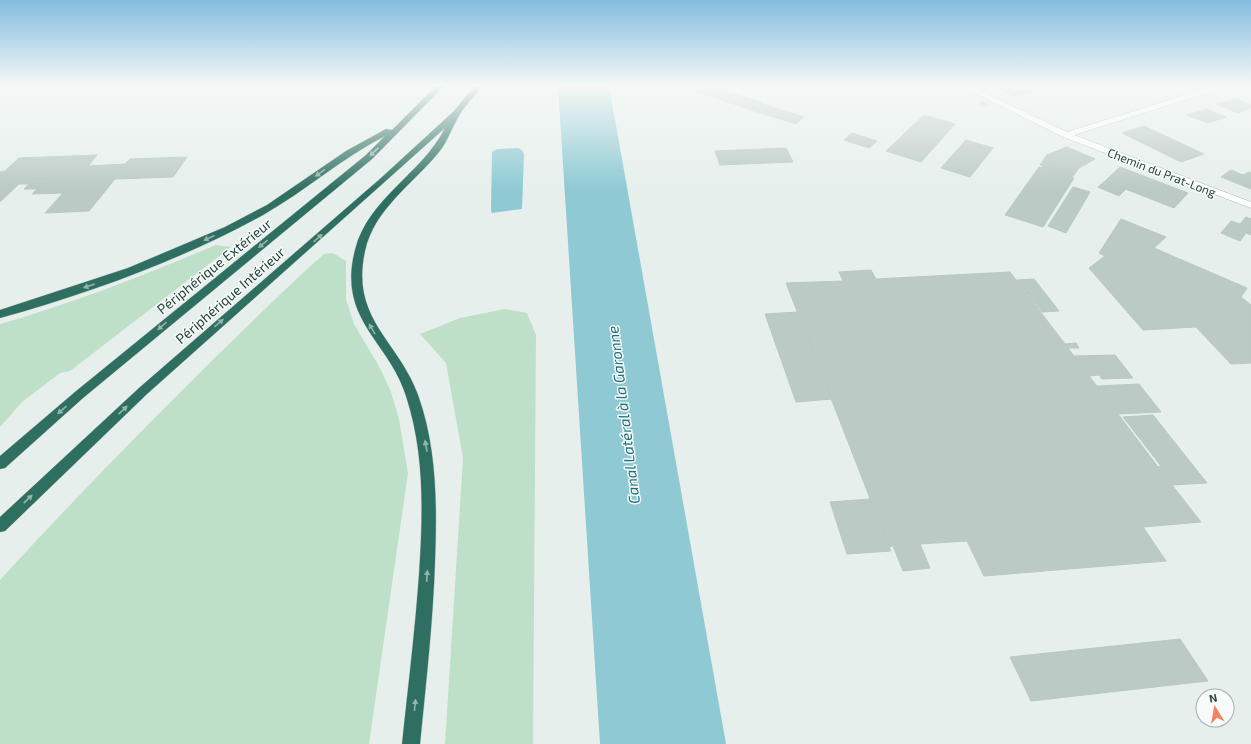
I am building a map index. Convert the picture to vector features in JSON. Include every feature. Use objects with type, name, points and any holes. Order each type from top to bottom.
[{"type":"highway","name":"Périphérique Extérieur","points":[[0,464],[79,395],[369,157],[406,121]]},
{"type":"highway","name":"Périphérique Intérieur","points":[[0,526],[142,391],[384,180],[449,121]]},
{"type":"highway","points":[[411,744],[424,615],[430,517],[428,459],[421,422],[411,392],[398,366],[372,329],[360,301],[356,277],[360,250],[366,232],[381,209],[399,187],[436,149],[452,121]]},
{"type":"highway","points":[[0,314],[131,272],[180,252],[228,229],[293,193],[344,155],[402,125]]},
{"type":"street","name":"Chemin du Prat-Long","points":[[1037,121],[1066,135],[1251,205]]},
{"type":"street","points":[[1066,135],[1111,121]]},
{"type":"green space","points":[[216,245],[231,247],[70,371],[60,373],[22,402],[0,427],[0,324],[109,288]]},
{"type":"green space","points":[[333,253],[346,261],[346,299],[354,324],[380,368],[391,392],[399,419],[408,473],[369,744],[0,744],[0,580],[112,461],[227,346],[324,254]]},
{"type":"green space","points":[[505,309],[527,313],[536,335],[533,744],[445,744],[463,458],[446,363],[420,334],[460,318]]},
{"type":"water","name":"Canal Latéral à la Garonne","points":[[560,121],[615,121],[726,744],[600,744]]},
{"type":"water","points":[[518,148],[522,150],[524,154],[522,209],[492,213],[492,152],[497,149]]},
{"type":"building","points":[[785,121],[800,121],[796,124]]},
{"type":"building","points":[[918,121],[944,121],[955,124],[921,162],[886,151]]},
{"type":"building","points":[[1202,121],[1215,121],[1208,123]]},
{"type":"building","points":[[1144,126],[1204,154],[1181,162],[1122,133]]},
{"type":"building","points":[[852,133],[877,141],[869,148],[844,140]]},
{"type":"building","points":[[966,140],[993,148],[970,177],[941,168]]},
{"type":"building","points":[[1067,147],[1095,159],[1079,168],[1074,175],[1040,165],[1047,155]]},
{"type":"building","points":[[786,148],[793,162],[720,165],[715,151]]},
{"type":"building","points":[[97,155],[88,166],[125,164],[130,159],[187,157],[173,177],[115,179],[89,211],[45,213],[72,183],[54,182],[58,178],[23,180],[0,202],[0,172],[5,171],[19,158]]},
{"type":"building","points":[[1043,166],[1073,175],[1072,177],[1074,178],[1043,227],[1005,215],[1039,167],[1042,168]]},
{"type":"building","points":[[1120,167],[1188,193],[1174,208],[1105,181]]},
{"type":"building","points":[[1231,170],[1243,175],[1249,172],[1251,173],[1251,189],[1221,177]]},
{"type":"building","points":[[58,178],[54,182],[72,183],[63,193],[32,194],[37,189],[24,189],[29,184],[18,184],[23,180]]},
{"type":"building","points":[[1105,181],[1126,189],[1119,196],[1098,187]]},
{"type":"building","points":[[1073,187],[1090,192],[1066,233],[1048,226]]},
{"type":"building","points":[[1246,217],[1251,219],[1251,235],[1246,233],[1240,241],[1221,233],[1231,221],[1240,224]]},
{"type":"building","points":[[1121,219],[1166,237],[1154,248],[1247,288],[1241,297],[1251,305],[1251,363],[1231,364],[1196,327],[1143,330],[1089,268],[1105,256],[1099,253]]},
{"type":"building","points":[[871,270],[876,279],[1010,272],[1065,344],[1076,343],[1079,348],[1068,348],[1074,356],[1115,355],[1133,378],[1102,379],[1099,375],[1089,376],[1097,386],[1139,384],[1161,412],[1118,414],[1158,467],[1161,466],[1123,417],[1153,415],[1207,483],[1172,485],[1201,522],[1143,527],[1166,561],[984,576],[967,541],[920,544],[930,568],[903,571],[893,546],[889,547],[786,283],[843,281],[839,272]]},
{"type":"building","points":[[1034,279],[1059,311],[1042,312],[1017,280]]},
{"type":"building","points":[[798,312],[832,399],[796,402],[765,314]]},
{"type":"building","points":[[870,499],[891,551],[847,554],[830,502]]},
{"type":"building","points":[[1180,639],[1208,681],[1031,701],[1010,657]]}]
